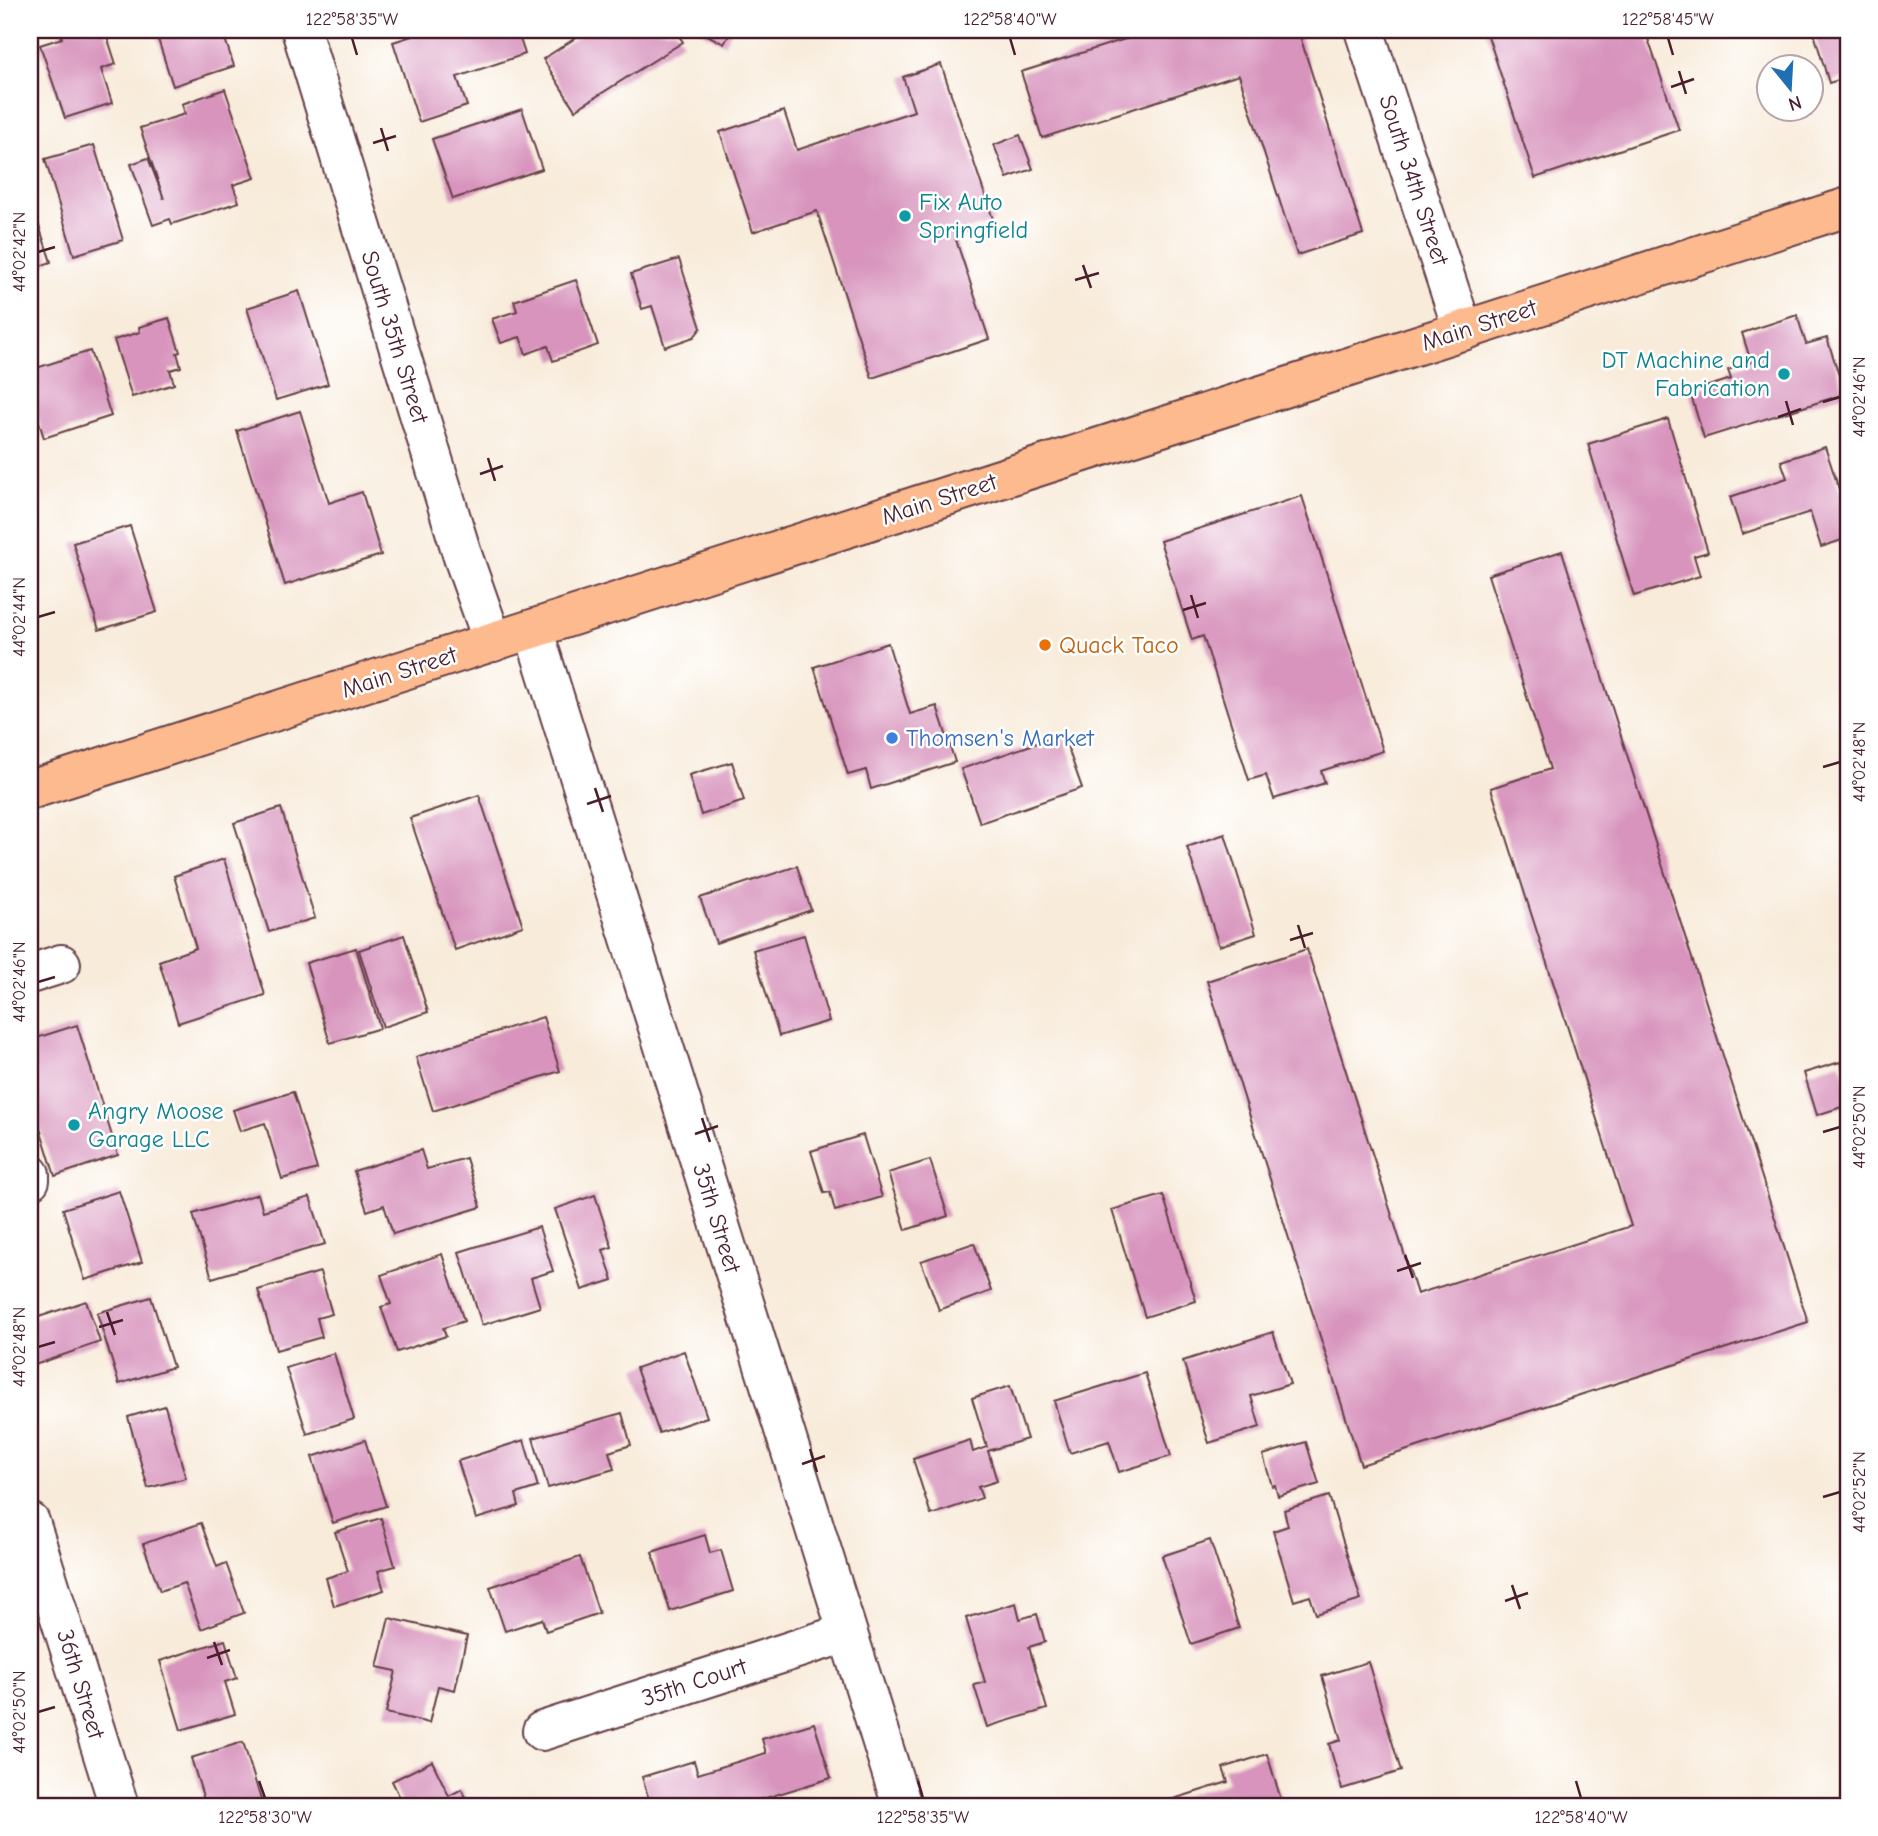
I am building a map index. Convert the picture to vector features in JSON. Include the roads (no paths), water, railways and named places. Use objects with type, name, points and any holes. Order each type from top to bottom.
[{"type":"main road","name":"Main Street","points":[[30,790],[1848,207]]},
{"type":"street","name":"South 35th Street","points":[[301,30],[463,557],[493,642]]},
{"type":"street","name":"South 34th Street","points":[[1364,30],[1463,331]]},
{"type":"street","name":"35th Street","points":[[533,629],[902,1806]]},
{"type":"street","points":[[30,1174],[30,1180]]},
{"type":"street","name":"36th Street","points":[[30,1522],[119,1806]]},
{"type":"street","name":"35th Court","points":[[542,1731],[846,1633]]},
{"type":"place","name":"Fix Auto Springfield","points":[[905,216]]},
{"type":"place","name":"DT Machine and Fabrication","points":[[1784,374]]},
{"type":"place","name":"Quack Taco","points":[[1045,645]]},
{"type":"place","name":"Thomsen's Market","points":[[892,738]]},
{"type":"place","name":"Angry Moose Garage LLC","points":[[74,1125]]}]
